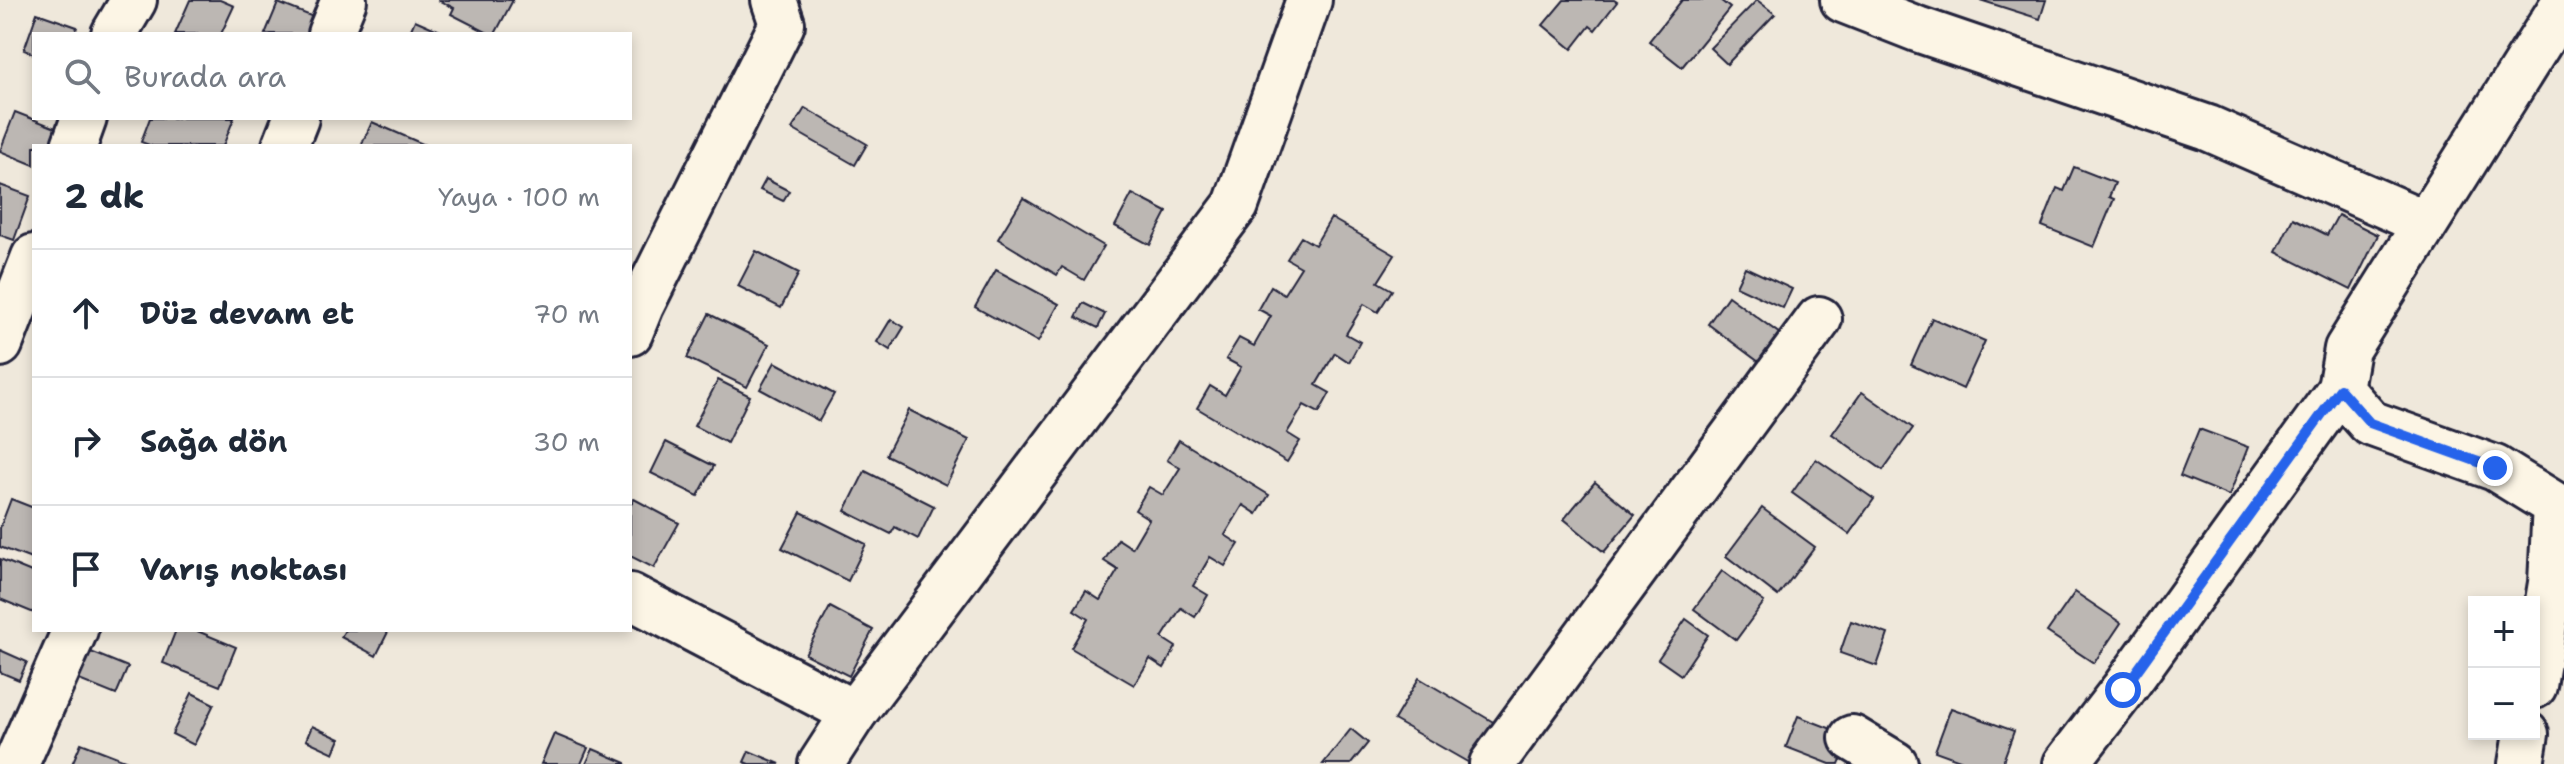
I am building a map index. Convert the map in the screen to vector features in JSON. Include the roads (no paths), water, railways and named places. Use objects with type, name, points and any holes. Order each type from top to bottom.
[{"type":"street","points":[[115,32],[134,0]]},
{"type":"street","points":[[331,32],[344,0]]},
{"type":"street","points":[[632,328],[782,24],[774,0]]},
{"type":"street","points":[[821,764],[854,713],[1236,205],[1309,0]]},
{"type":"street","points":[[1843,0],[1917,29],[2208,128],[2425,223]]},
{"type":"street","points":[[2066,764],[2340,389],[2347,349],[2425,223],[2547,61],[2564,3]]},
{"type":"street","points":[[75,144],[83,120]]},
{"type":"street","points":[[286,144],[295,120]]},
{"type":"street","points":[[0,344],[32,262]]},
{"type":"street","points":[[1492,764],[1819,319]]},
{"type":"street","points":[[2340,389],[2370,423],[2495,468],[2559,505],[2551,583],[2537,668]]},
{"type":"street","points":[[632,597],[854,713]]},
{"type":"street","points":[[16,764],[74,632]]},
{"type":"street","points":[[1852,738],[1895,764]]},
{"type":"street","points":[[2521,764],[2525,740]]}]
